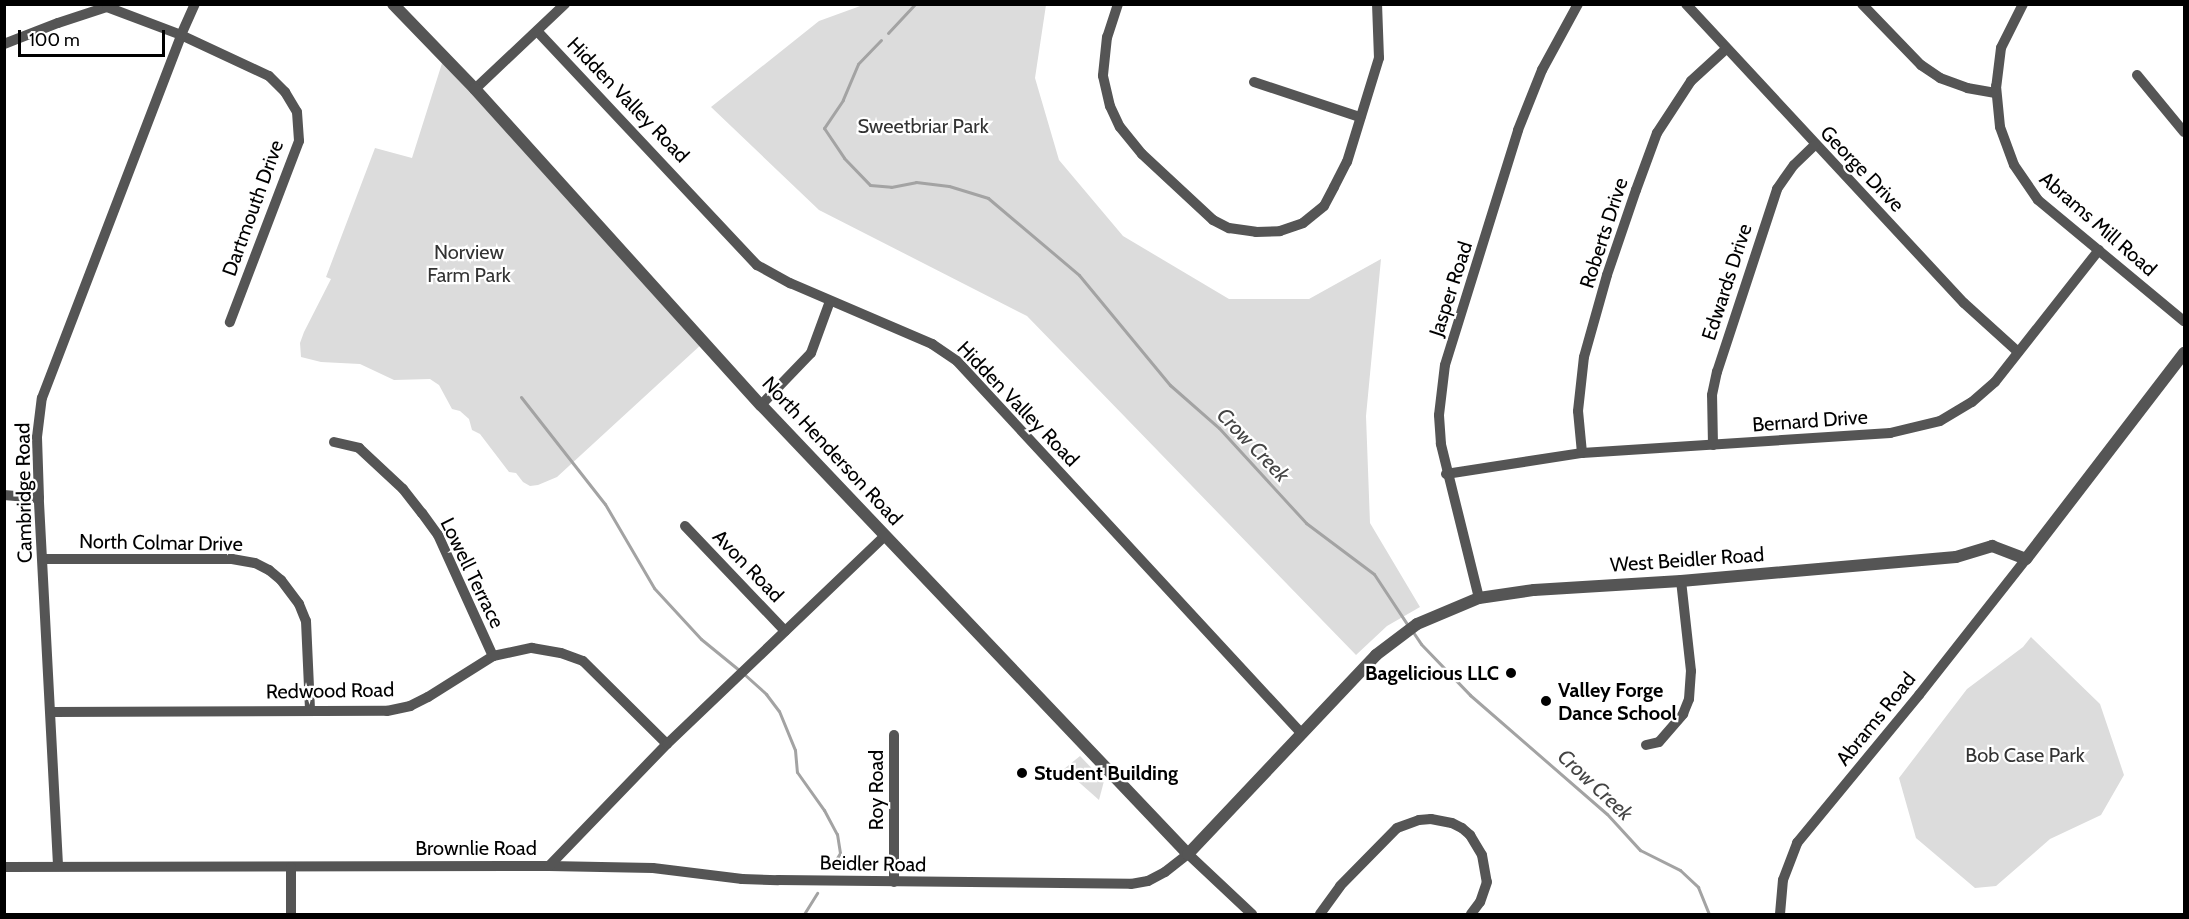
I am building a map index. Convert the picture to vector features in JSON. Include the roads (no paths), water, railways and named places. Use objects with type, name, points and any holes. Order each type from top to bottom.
[{"type":"street","name":"Cambridge Road","points":[[58,865],[52,712],[39,498],[37,437],[42,398],[181,35],[195,4]]},
{"type":"street","name":"North Henderson Road","points":[[393,4],[475,89],[761,405],[1188,854],[1252,915]]},
{"type":"street","points":[[475,89],[538,32],[565,4]]},
{"type":"street","points":[[1118,4],[1107,37],[1103,76],[1110,106],[1120,126],[1142,154],[1213,220],[1229,228],[1256,232],[1280,231],[1303,223],[1324,206],[1347,162],[1379,58],[1377,4]]},
{"type":"street","name":"Jasper Road","points":[[1479,598],[1446,474],[1439,415],[1445,365],[1518,130],[1542,70],[1578,4]]},
{"type":"street","name":"George Drive","points":[[1686,4],[1964,303],[2018,352]]},
{"type":"street","points":[[1862,4],[1912,58],[1940,78],[1967,88],[1996,93]]},
{"type":"street","name":"Abrams Mill Road","points":[[2023,4],[2001,48],[1996,93],[2000,127],[2006,150],[2023,182],[2038,200],[2184,321]]},
{"type":"street","name":"Dartmouth Drive","points":[[4,45],[58,22],[107,7],[181,35],[269,76],[285,92],[297,112],[298,141],[230,322]]},
{"type":"street","name":"Hidden Valley Road","points":[[538,32],[653,151],[749,257],[772,275],[932,344],[957,361],[1302,734]]},
{"type":"street","name":"Roberts Drive","points":[[1582,453],[1578,411],[1584,357],[1607,275],[1638,186],[1657,133],[1691,81],[1726,49]]},
{"type":"street","points":[[2137,75],[2184,132]]},
{"type":"street","points":[[1254,82],[1360,117]]},
{"type":"street","name":"Edwards Drive","points":[[1713,445],[1711,411],[1717,372],[1777,189],[1794,165],[1815,145]]},
{"type":"street","name":"Bernard Drive","points":[[1446,474],[1582,453],[1915,429],[1944,420],[1972,402],[1995,382],[2099,250]]},
{"type":"street","points":[[761,405],[811,353],[831,301]]},
{"type":"street","points":[[2026,559],[2184,353]]},
{"type":"street","name":"Lowell Terrace","points":[[334,442],[359,448],[403,489],[423,513],[438,535],[493,656]]},
{"type":"street","points":[[4,495],[39,498]]},
{"type":"street","name":"Avon Road","points":[[685,526],[785,631]]},
{"type":"street","name":"Brownlie Road","points":[[4,867],[58,865],[549,866],[667,744],[885,536]]},
{"type":"street","name":"West Beidler Road","points":[[1188,854],[1376,655],[1417,624],[1479,598],[1533,591],[1681,581],[1956,557],[1992,546],[2026,559]]},
{"type":"street","name":"North Colmar Drive","points":[[43,559],[230,559],[255,563],[269,570],[294,597],[306,621],[310,709]]},
{"type":"street","name":"Abrams Road","points":[[1780,915],[1783,880],[1797,843],[1919,695],[2026,559]]},
{"type":"street","points":[[1646,745],[1659,742],[1683,714],[1689,699],[1691,671],[1681,581]]},
{"type":"street","name":"Redwood Road","points":[[52,712],[310,709],[387,711],[410,706],[493,656],[532,648],[561,652],[583,661],[667,744]]},
{"type":"street","name":"Roy Road","points":[[894,735],[894,882]]},
{"type":"street","points":[[1320,915],[1340,886],[1397,828],[1419,820],[1431,819],[1452,822],[1462,828],[1470,835],[1482,855],[1486,882],[1480,902],[1471,915]]},
{"type":"street","name":"Beidler Road","points":[[549,866],[653,868],[742,879],[1131,884],[1165,873],[1188,854]]},
{"type":"street","points":[[291,867],[291,915]]},
{"type":"waterway","name":"Crow Creek","points":[[888,33],[915,4]]},
{"type":"waterway","name":"Crow Creek","points":[[881,40],[858,64],[843,100],[824,128],[844,158],[870,185],[891,187],[916,182],[949,186],[988,198],[1079,275],[1170,385],[1219,428],[1306,523],[1374,574],[1409,627]]},
{"type":"waterway","points":[[521,397],[605,504],[654,588],[701,639],[739,670]]},
{"type":"waterway","name":"Crow Creek","points":[[1413,632],[1421,644],[1470,695],[1607,814],[1640,850],[1680,870],[1698,887],[1709,914]]},
{"type":"waterway","points":[[744,674],[766,694],[779,711],[795,750],[797,772],[824,810],[837,834],[840,853],[831,868]]},
{"type":"waterway","points":[[804,914],[817,893]]},
{"type":"place","name":"Bagelicious LLC","points":[[1511,673]]},
{"type":"place","name":"Valley Forge Dance School","points":[[1546,701]]},
{"type":"place","name":"Student Building","points":[[1022,773]]},
{"type":"park label","name":"Sweetbriar Park","points":[[923,126]]},
{"type":"park label","name":"Norview Farm Park","points":[[469,264]]},
{"type":"park label","name":"Bob Case Park","points":[[2025,755]]}]
